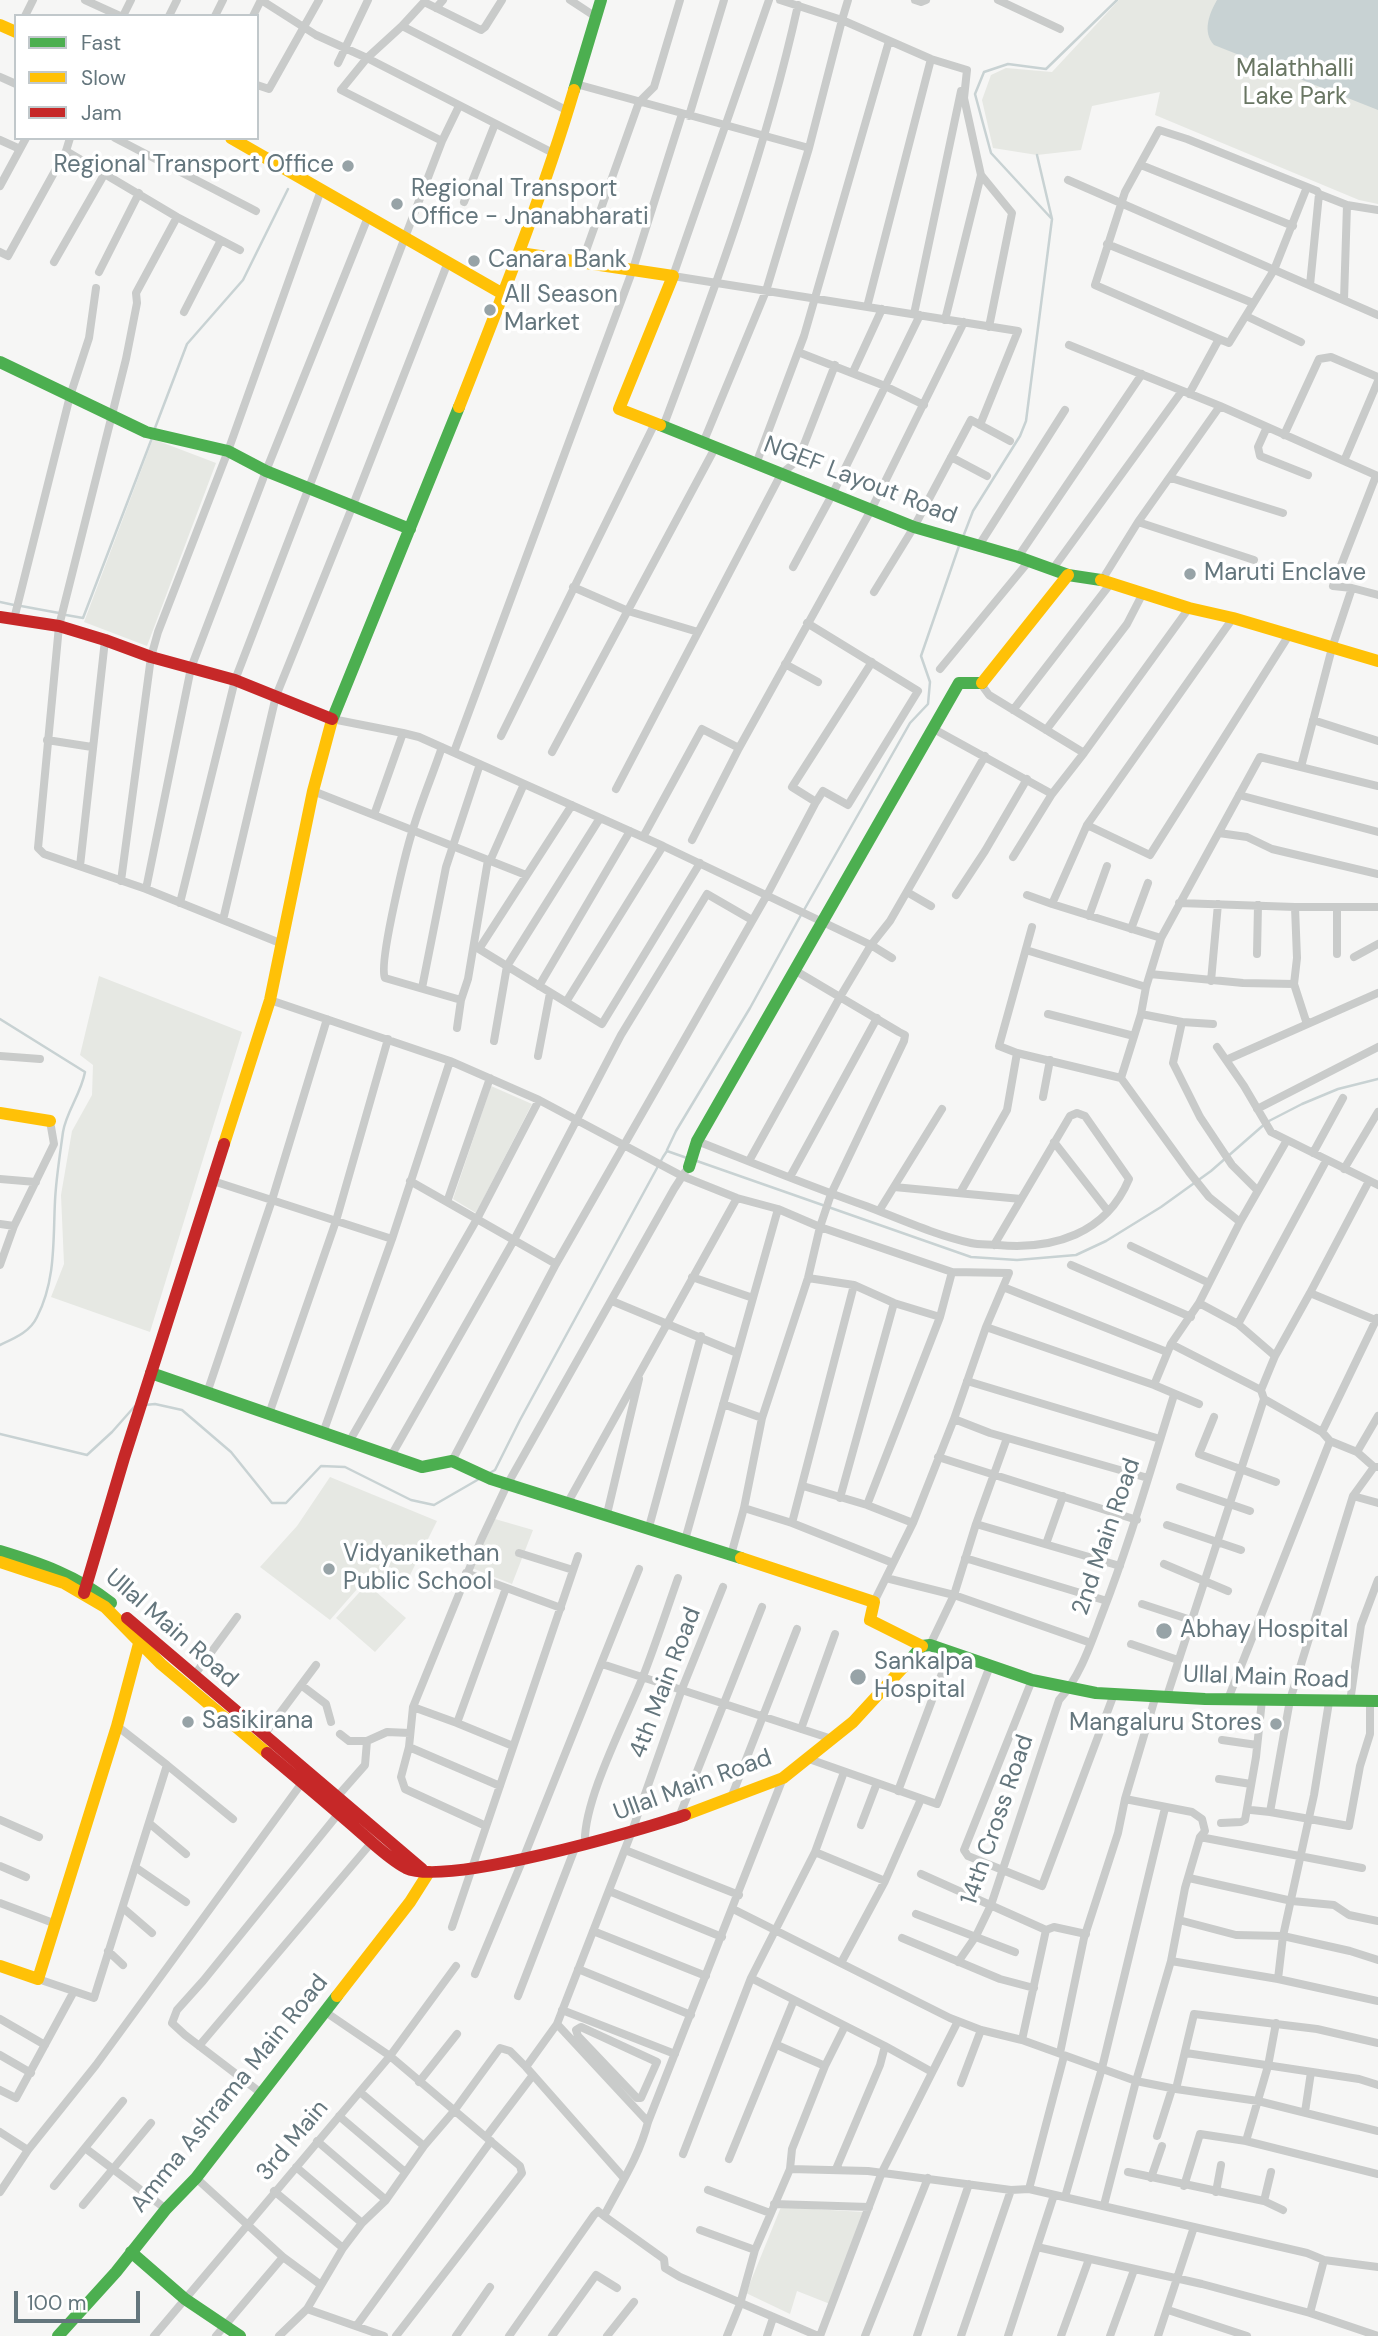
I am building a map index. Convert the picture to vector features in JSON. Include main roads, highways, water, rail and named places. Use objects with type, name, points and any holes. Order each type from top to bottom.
[{"type":"waterway","points":[[1051,218],[991,153],[975,94],[984,72],[1008,64],[1046,69],[1117,0]]},
{"type":"waterway","points":[[963,537],[973,511],[1020,436],[1026,421],[1052,219],[1037,155]]},
{"type":"waterway","points":[[155,428],[187,344],[243,280],[288,189]]},
{"type":"waterway","points":[[66,615],[83,618],[152,438]]},
{"type":"waterway","points":[[804,910],[910,723],[928,704],[930,682],[921,656],[960,543]]},
{"type":"waterway","points":[[0,602],[14,605]]},
{"type":"waterway","points":[[21,606],[59,613]]},
{"type":"waterway","points":[[667,1150],[801,915]]},
{"type":"waterway","points":[[0,1019],[85,1072],[63,1132],[48,1289],[30,1327],[0,1345]]},
{"type":"waterway","points":[[694,1160],[971,1257],[1017,1260],[1076,1255],[1106,1241],[1161,1207],[1211,1171],[1267,1122],[1338,1089],[1378,1079]]},
{"type":"waterway","points":[[488,1474],[495,1470],[663,1157],[667,1151],[687,1158]]},
{"type":"waterway","points":[[145,1405],[155,1404],[182,1410],[231,1452],[272,1503],[286,1503],[321,1466],[345,1467],[411,1500],[434,1505],[479,1479]]},
{"type":"waterway","points":[[0,1434],[87,1455],[135,1406]]},
{"type":"place","name":"Regional Transport Office","points":[[348,166]]},
{"type":"place","name":"Regional Transport Office - Jnanabharati","points":[[397,204]]},
{"type":"place","name":"Canara Bank","points":[[474,261]]},
{"type":"place","name":"All Season Market","points":[[490,310]]},
{"type":"place","name":"Maruti Enclave","points":[[1190,574]]},
{"type":"place","name":"Vidyanikethan Public School","points":[[329,1569]]},
{"type":"place","name":"Abhay Hospital","points":[[1164,1631]]},
{"type":"place","name":"Sankalpa Hospital","points":[[858,1677]]},
{"type":"place","name":"Sasikirana","points":[[188,1722]]},
{"type":"place","name":"Mangaluru Stores","points":[[1276,1724]]},
{"type":"park label","name":"Malathhalli Lake Park","points":[[1295,84]]}]
